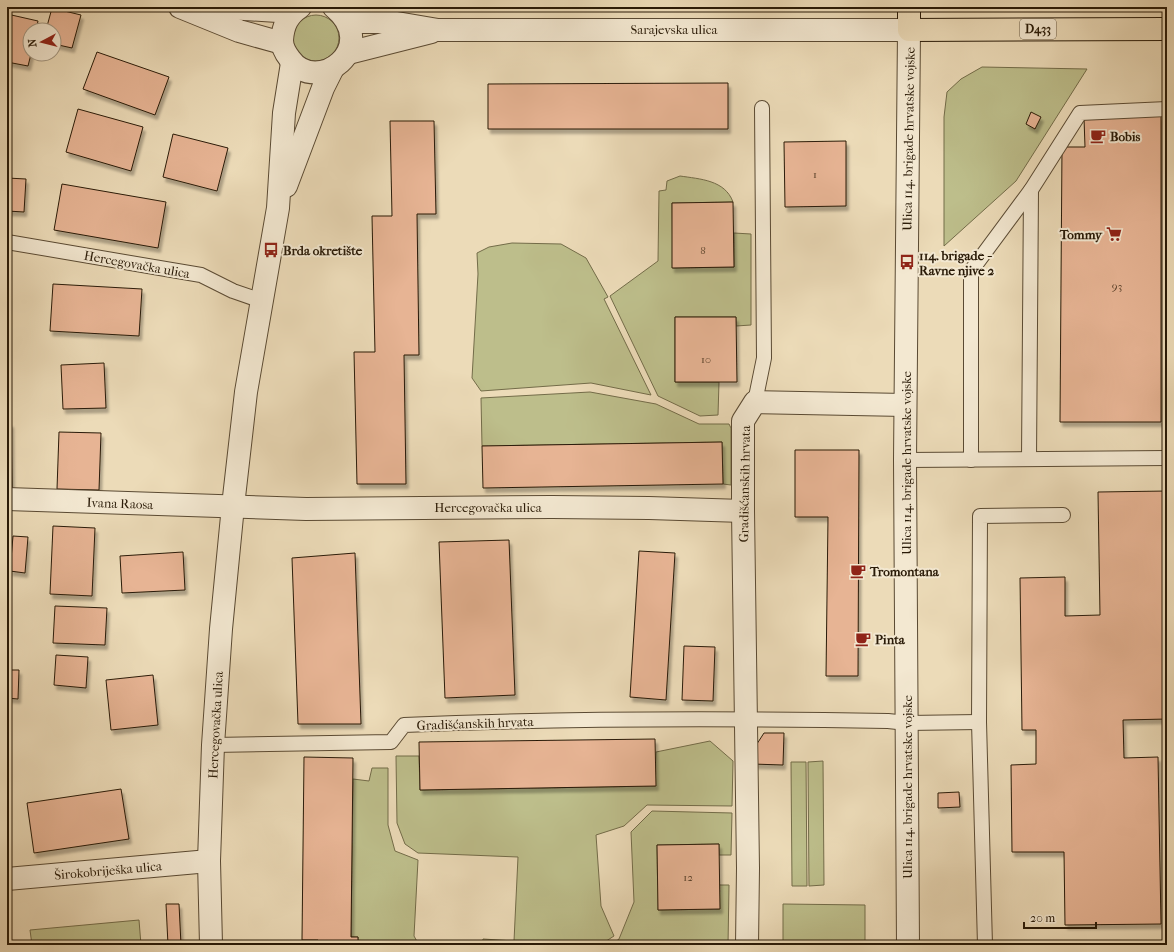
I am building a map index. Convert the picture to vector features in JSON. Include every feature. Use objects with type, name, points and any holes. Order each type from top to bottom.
[{"type":"main road","points":[[909,30],[910,7]]},
{"type":"main road","name":"D433","points":[[909,30],[1167,29]]},
{"type":"street","points":[[180,7],[239,31],[282,43]]},
{"type":"street","points":[[212,7],[296,10]]},
{"type":"street","points":[[292,62],[286,54],[282,43],[282,32],[286,21],[296,10]]},
{"type":"street","name":"Sarajevska ulica","points":[[341,15],[438,30],[909,30]]},
{"type":"street","name":"Hercegovačka ulica","points":[[278,208],[323,88],[351,43],[351,32],[341,15]]},
{"type":"street","name":"Sarajevska ulica","points":[[292,62],[299,68],[315,72],[323,72],[341,61],[438,30]]},
{"type":"street","name":"Ulica 114. brigade hrvatske vojske","points":[[908,945],[905,405],[909,30]]},
{"type":"street","name":"Hercegovačka ulica","points":[[211,945],[209,861],[213,744],[221,629],[246,392],[278,208],[284,113],[292,62]]},
{"type":"street","points":[[755,402],[905,405]]},
{"type":"street","name":"Gradišćanskih hrvata","points":[[747,945],[748,868],[745,719],[743,421],[755,402]]},
{"type":"street","name":"Ivana Raosa","points":[[7,500],[233,506]]},
{"type":"street","name":"Hercegovačka ulica","points":[[233,506],[306,509],[406,507],[642,508],[743,511]]},
{"type":"street","name":"Širokobriješka ulica","points":[[7,879],[209,861]]},
{"type":"lane","points":[[755,402],[764,358],[762,108]]},
{"type":"lane","points":[[971,460],[971,271],[1030,190],[1080,112],[1167,109]]},
{"type":"lane","points":[[1029,460],[1030,190]]},
{"type":"lane","name":"Hercegovačka ulica","points":[[7,242],[201,275],[233,291],[262,301]]},
{"type":"lane","points":[[905,460],[1167,458]]},
{"type":"lane","points":[[985,945],[979,722],[980,516],[1063,515]]},
{"type":"lane","name":"Gradišćanskih hrvata","points":[[213,744],[391,742],[404,725],[496,721],[745,719],[888,721],[906,723],[979,722]]},
{"type":"green space","points":[[312,15],[320,15],[329,19],[335,25],[339,38],[335,51],[329,57],[320,61],[312,61],[303,57],[297,51],[293,42],[293,34],[297,25],[303,19]]},
{"type":"green space","points":[[982,67],[1087,69],[1016,181],[944,246],[944,117],[947,92],[961,79]]},
{"type":"green space","points":[[680,176],[703,180],[718,185],[724,189],[733,202],[672,203],[673,268],[734,267],[734,233],[751,234],[751,325],[736,326],[736,317],[675,317],[675,382],[719,382],[718,415],[700,416],[658,396],[610,296],[658,261],[659,191],[666,190],[667,181]]},
{"type":"green space","points":[[512,243],[561,244],[586,258],[608,297],[604,299],[651,395],[591,383],[481,391],[472,378],[478,274],[477,253],[489,247]]},
{"type":"green space","points":[[590,392],[656,404],[699,424],[729,424],[731,428],[731,485],[723,484],[722,442],[482,446],[481,398]]},
{"type":"green space","points":[[710,741],[733,761],[732,806],[647,805],[624,826],[596,835],[601,906],[614,936],[600,945],[482,945],[483,939],[514,941],[518,857],[418,853],[405,844],[397,823],[396,756],[419,756],[420,790],[655,786],[656,752]]},
{"type":"green space","points":[[823,761],[824,885],[809,886],[808,762]]},
{"type":"green space","points":[[791,762],[806,762],[807,886],[792,886]]},
{"type":"green space","points":[[372,768],[388,768],[388,825],[395,851],[418,860],[414,936],[419,945],[358,945],[358,937],[351,937],[353,779],[369,781]]},
{"type":"green space","points":[[652,811],[732,813],[731,855],[719,855],[719,844],[657,845],[658,910],[719,909],[719,885],[729,885],[728,945],[611,945],[619,939],[634,902],[631,832]]},
{"type":"green space","points":[[783,904],[865,905],[865,945],[783,945]]},
{"type":"green space","points":[[139,920],[141,945],[32,945],[30,930]]},
{"type":"building","points":[[52,8],[81,15],[72,48],[62,46],[62,22],[48,22]]},
{"type":"building","points":[[7,14],[38,21],[22,22],[22,62],[29,62],[28,66],[7,62]]},
{"type":"building","points":[[97,52],[169,77],[155,115],[83,89]]},
{"type":"building","points":[[728,83],[728,129],[488,129],[488,84]]},
{"type":"building","points":[[78,109],[143,127],[131,171],[66,152]]},
{"type":"building","points":[[1031,112],[1041,117],[1035,129],[1026,124]]},
{"type":"building","points":[[1161,116],[1161,422],[1060,422],[1062,147],[1085,147],[1084,118]]},
{"type":"building","points":[[390,121],[434,121],[436,214],[417,214],[419,355],[404,355],[406,484],[357,484],[354,352],[375,352],[372,216],[392,216]]},
{"type":"building","points":[[173,134],[228,148],[217,191],[163,177]]},
{"type":"building","points":[[846,141],[846,206],[785,207],[784,142]]},
{"type":"building","points":[[7,178],[26,179],[24,212],[7,211]]},
{"type":"building","points":[[62,184],[166,202],[158,248],[54,230]]},
{"type":"building","points":[[733,202],[734,267],[672,268],[672,203]]},
{"type":"building","points":[[53,284],[142,289],[139,336],[50,331]]},
{"type":"building","points":[[675,317],[736,317],[737,382],[675,382]]},
{"type":"building","points":[[104,363],[106,408],[63,409],[61,365]]},
{"type":"building","points":[[7,423],[11,423],[12,487],[7,487]]},
{"type":"building","points":[[59,432],[101,433],[99,490],[57,489]]},
{"type":"building","points":[[722,442],[723,484],[483,488],[482,446]]},
{"type":"building","points":[[795,450],[859,450],[858,676],[826,676],[828,517],[795,517]]},
{"type":"building","points":[[1167,491],[1167,719],[1123,720],[1124,758],[1158,757],[1161,924],[1065,925],[1064,852],[1012,852],[1011,765],[1036,764],[1036,730],[1022,730],[1020,578],[1065,577],[1065,616],[1100,615],[1098,492]]},
{"type":"building","points":[[53,526],[95,528],[92,596],[50,594]]},
{"type":"building","points":[[13,536],[28,537],[25,573],[10,571]]},
{"type":"building","points":[[509,540],[515,695],[445,698],[439,542]]},
{"type":"building","points":[[639,551],[675,553],[666,700],[630,697]]},
{"type":"building","points":[[183,552],[185,590],[122,593],[120,556]]},
{"type":"building","points":[[355,553],[361,724],[298,724],[292,558]]},
{"type":"building","points":[[55,606],[107,608],[105,645],[53,643]]},
{"type":"building","points":[[684,646],[715,647],[713,701],[682,700]]},
{"type":"building","points":[[56,655],[88,657],[86,688],[54,685]]},
{"type":"building","points":[[7,670],[19,670],[18,699],[7,698]]},
{"type":"building","points":[[153,675],[158,725],[111,730],[106,680]]},
{"type":"building","points":[[764,733],[784,733],[783,765],[752,764],[753,750]]},
{"type":"building","points":[[655,739],[656,786],[420,790],[419,742]]},
{"type":"building","points":[[304,757],[353,758],[351,937],[358,937],[358,945],[318,945],[318,940],[302,940]]},
{"type":"building","points":[[121,789],[129,839],[34,853],[27,803]]},
{"type":"building","points":[[959,792],[960,807],[938,808],[938,793]]},
{"type":"building","points":[[719,844],[720,909],[658,910],[657,845]]},
{"type":"building","points":[[166,904],[179,904],[181,945],[168,945]]},
{"type":"place","name":"Bobis","points":[[1098,136]]},
{"type":"place","name":"Tommy","points":[[1114,234]]},
{"type":"place","name":"Brda okretište","points":[[271,250]]},
{"type":"place","name":"114. brigade - Ravne njive 2","points":[[907,262]]},
{"type":"place","name":"Tromontana","points":[[858,571]]},
{"type":"place","name":"Pinta","points":[[863,639]]}]
